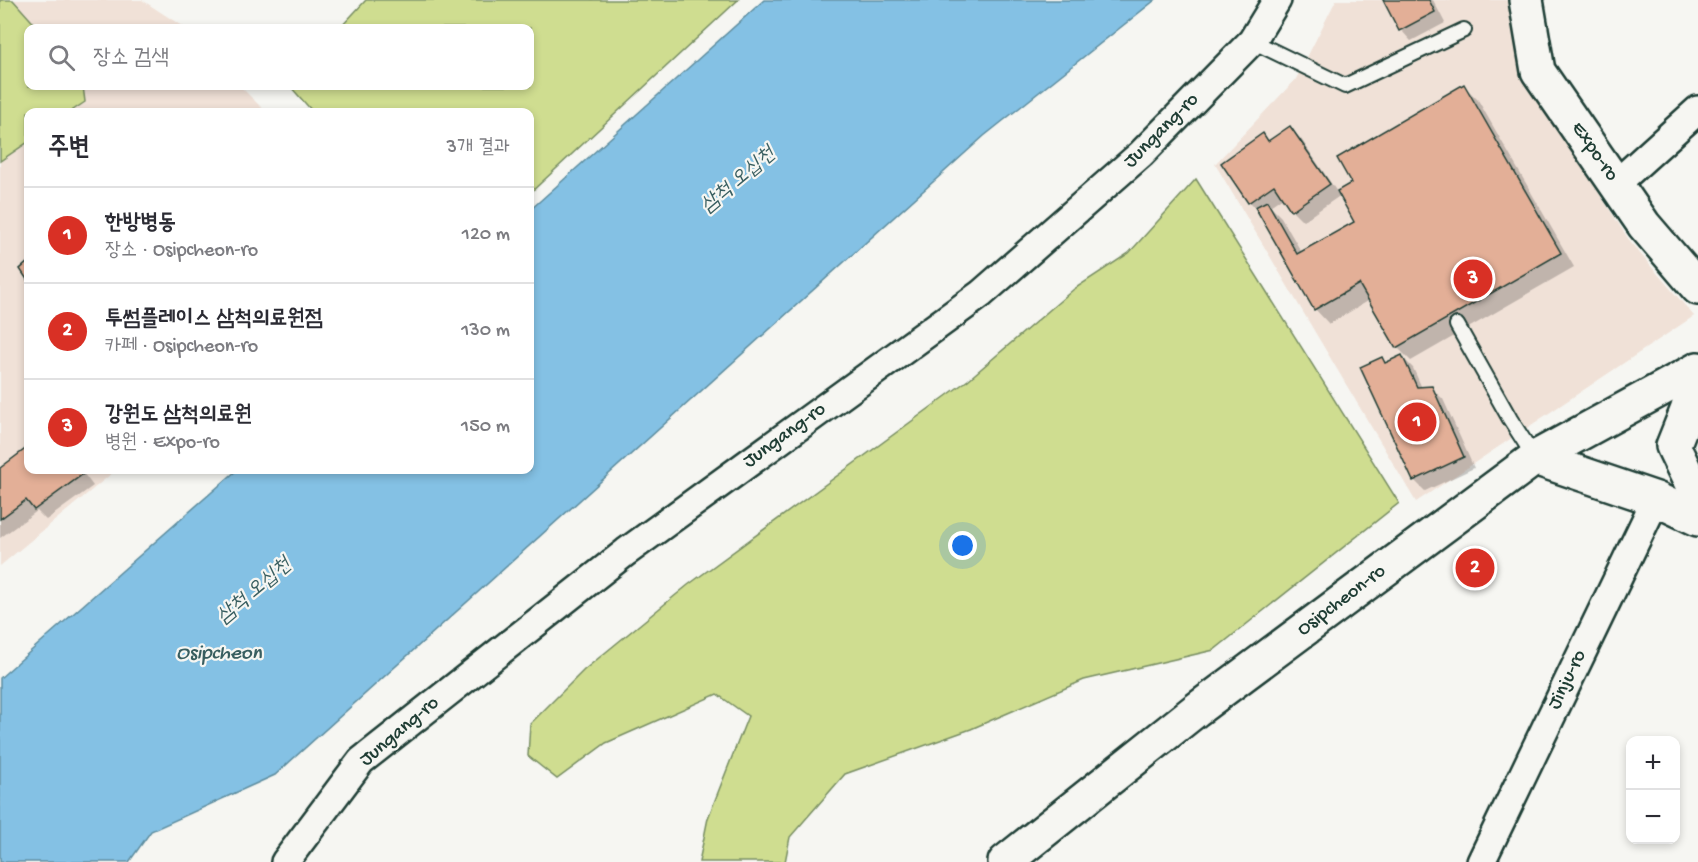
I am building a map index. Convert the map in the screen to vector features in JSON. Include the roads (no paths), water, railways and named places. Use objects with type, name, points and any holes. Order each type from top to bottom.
[{"type":"street","name":"Jungang-ro","points":[[285,862],[361,761],[626,552],[981,294],[1141,154],[1252,41],[1277,0]]},
{"type":"street","name":"Expo-ro","points":[[1526,0],[1538,71],[1644,225],[1698,288]]},
{"type":"street","points":[[1616,184],[1698,110]]},
{"type":"street","name":"Osipcheon-ro","points":[[1015,860],[1196,710],[1535,458],[1698,369]]},
{"type":"street","points":[[1698,376],[1673,446],[1698,498]]},
{"type":"street","points":[[1535,458],[1656,499],[1698,519]]},
{"type":"street","name":"Jinju-ro","points":[[1481,862],[1656,499]]},
{"type":"lane","points":[[1252,41],[1345,86],[1464,30]]},
{"type":"lane","points":[[1457,325],[1510,419],[1535,458]]},
{"type":"water","name":"Osipcheon","points":[[764,0],[1155,0],[984,136],[275,775],[151,831],[129,862],[0,862],[0,678],[232,474],[534,474],[534,206]]},
{"type":"place","name":"강원도 삼척의료원","points":[[1473,279]]},
{"type":"place","name":"한방병동","points":[[1417,422]]},
{"type":"place","name":"투썸플레이스 삼척의료원점","points":[[1475,568]]},
{"type":"water label","name":"삼척 오십천","points":[[739,181]]},
{"type":"water label","name":"삼척 오십천","points":[[255,592]]}]
